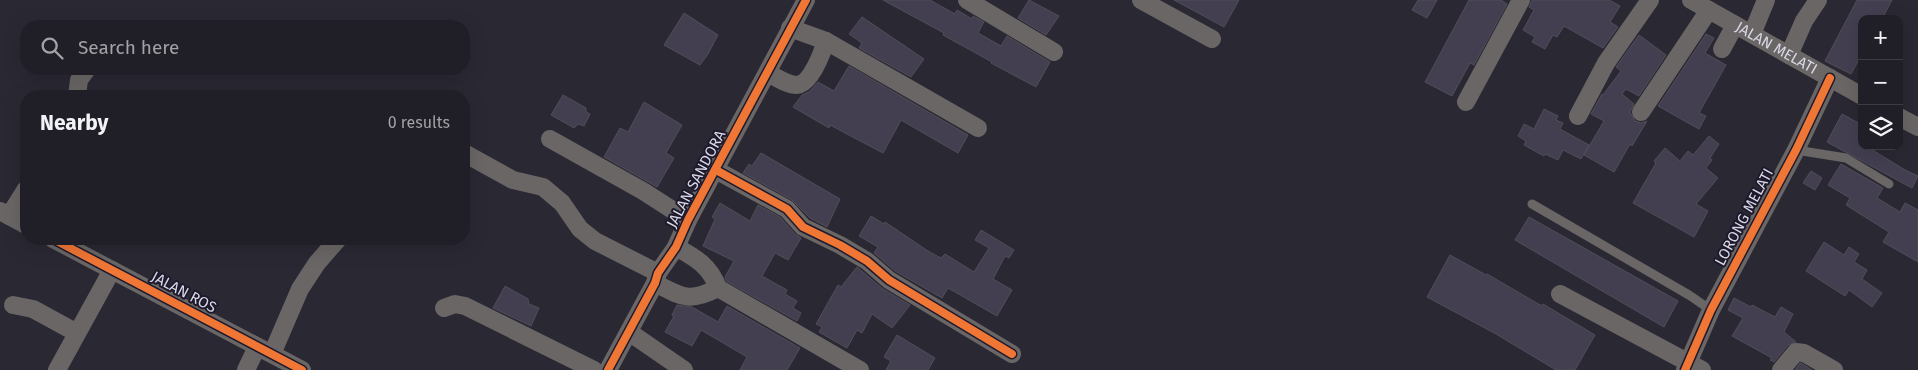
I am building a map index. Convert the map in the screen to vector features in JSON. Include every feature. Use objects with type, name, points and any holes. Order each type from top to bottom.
[{"type":"street","name":"JALAN SANDORA","points":[[608,370],[657,278],[676,247],[688,220],[806,0]]},
{"type":"street","points":[[967,0],[1054,52]]},
{"type":"street","points":[[1141,0],[1212,38]]},
{"type":"street","points":[[1466,102],[1521,0]]},
{"type":"street","points":[[1578,116],[1606,63],[1650,0]]},
{"type":"street","name":"JALAN MELATI","points":[[1691,0],[1858,94]]},
{"type":"street","points":[[1752,34],[1766,0]]},
{"type":"street","points":[[1789,55],[1804,21],[1818,0]]},
{"type":"street","points":[[1641,112],[1709,10]]},
{"type":"street","points":[[1722,50],[1735,25]]},
{"type":"street","points":[[790,28],[826,41],[978,128]]},
{"type":"street","points":[[768,72],[790,84],[802,84],[816,65],[826,41]]},
{"type":"street","points":[[78,90],[79,80],[83,75]]},
{"type":"street","name":"LORONG MELATI","points":[[1692,368],[1711,310],[1796,150],[1830,78]]},
{"type":"street","points":[[1903,119],[1918,128]]},
{"type":"street","points":[[550,139],[643,191],[688,220]]},
{"type":"street","points":[[470,156],[513,180],[543,188],[562,202],[580,229],[595,241],[657,278],[678,295],[690,298],[704,296],[718,288]]},
{"type":"street","points":[[716,170],[787,209],[803,227],[867,261],[889,280],[1012,354]]},
{"type":"street","points":[[20,196],[5,213],[20,222]]},
{"type":"street","name":"JALAN ROS","points":[[64,245],[302,370]]},
{"type":"street","points":[[246,370],[264,350],[317,263],[333,245]]},
{"type":"street","points":[[676,247],[698,259],[710,273],[718,288],[860,370]]},
{"type":"street","points":[[58,370],[112,270]]},
{"type":"street","points":[[1560,294],[1692,368]]},
{"type":"street","points":[[444,308],[455,304],[465,306],[594,370]]},
{"type":"street","points":[[13,305],[33,310],[77,333]]},
{"type":"street","points":[[629,332],[684,370]]},
{"type":"street","points":[[1781,370],[1796,352],[1804,353],[1834,370]]},
{"type":"lane","points":[[1796,150],[1846,158],[1889,184]]},
{"type":"lane","points":[[1532,204],[1689,295],[1711,310]]},
{"type":"building","points":[[883,0],[930,0],[955,14],[957,10],[972,19],[973,16],[984,22],[978,33],[1001,46],[1007,36],[1050,62],[1036,87]]},
{"type":"building","points":[[1029,0],[1059,16],[1046,35],[1018,18]]},
{"type":"building","points":[[1174,0],[1239,0],[1224,27]]},
{"type":"building","points":[[1418,0],[1437,0],[1427,18],[1412,10]]},
{"type":"building","points":[[1469,0],[1501,0],[1507,4],[1474,65],[1470,63],[1452,96],[1425,82]]},
{"type":"building","points":[[1532,0],[1609,0],[1620,6],[1610,22],[1618,27],[1603,48],[1564,26],[1557,37],[1553,35],[1545,49],[1532,42],[1535,37],[1523,30],[1534,10],[1529,7]]},
{"type":"building","points":[[1857,0],[1892,0],[1884,15],[1858,15],[1858,61],[1851,74],[1825,61]]},
{"type":"building","points":[[684,13],[718,35],[700,65],[664,45]]},
{"type":"building","points":[[862,17],[924,59],[911,77],[859,48],[862,43],[849,34]]},
{"type":"building","points":[[1706,34],[1714,38],[1705,53],[1726,65],[1699,113],[1706,116],[1699,129],[1658,106]]},
{"type":"building","points":[[1639,35],[1666,55],[1639,96],[1626,89],[1622,94],[1634,104],[1630,112],[1635,121],[1641,123],[1647,121],[1632,146],[1630,144],[1614,172],[1584,155],[1604,121],[1591,114],[1602,94],[1621,71],[1616,67]]},
{"type":"building","points":[[849,66],[968,135],[958,153],[901,120],[883,153],[830,125],[829,128],[793,107],[802,95],[809,92],[818,82],[834,91]]},
{"type":"building","points":[[563,95],[586,108],[586,112],[590,114],[584,126],[578,124],[574,128],[551,115]]},
{"type":"building","points":[[644,102],[682,125],[666,153],[674,158],[657,187],[604,157],[620,128],[628,132]]},
{"type":"building","points":[[1544,109],[1558,116],[1556,120],[1563,123],[1560,129],[1589,145],[1581,159],[1563,150],[1558,160],[1545,154],[1544,156],[1524,145],[1526,141],[1518,136],[1524,124],[1534,129]]},
{"type":"building","points":[[1842,114],[1858,123],[1858,150],[1872,150],[1918,176],[1912,188],[1827,142]]},
{"type":"building","points":[[1709,136],[1719,144],[1706,168],[1718,178],[1696,204],[1708,211],[1694,237],[1633,203],[1656,163],[1654,161],[1665,148],[1680,161],[1688,151],[1693,155]]},
{"type":"building","points":[[761,153],[840,199],[827,227],[810,218],[792,200],[743,173],[749,164],[752,166]]},
{"type":"building","points":[[1841,164],[1883,188],[1877,198],[1900,212],[1905,203],[1918,210],[1918,262],[1883,242],[1889,232],[1846,205],[1850,198],[1828,185]]},
{"type":"building","points":[[1811,171],[1822,178],[1815,190],[1803,183]]},
{"type":"building","points":[[720,203],[750,221],[758,205],[780,217],[801,238],[788,260],[775,253],[762,276],[787,290],[785,294],[797,301],[793,308],[801,313],[797,321],[726,281],[725,277],[734,261],[703,246],[715,219],[712,217]]},
{"type":"building","points":[[871,216],[884,224],[885,222],[928,251],[941,258],[945,254],[974,272],[989,248],[975,240],[981,230],[1014,250],[1009,258],[1005,256],[993,279],[1012,290],[997,316],[948,288],[942,298],[895,271],[874,253],[878,247],[859,236]]},
{"type":"building","points":[[1529,217],[1678,301],[1664,327],[1515,240]]},
{"type":"building","points":[[1824,242],[1844,255],[1849,247],[1859,254],[1854,262],[1867,270],[1862,279],[1882,293],[1872,307],[1849,290],[1845,296],[1806,271]]},
{"type":"building","points":[[1450,255],[1542,306],[1543,304],[1595,335],[1575,370],[1556,370],[1496,334],[1427,297]]},
{"type":"building","points":[[857,267],[883,289],[910,305],[892,328],[872,314],[862,333],[857,330],[847,348],[819,332],[822,327],[816,324],[838,285],[841,287]]},
{"type":"building","points":[[505,286],[528,299],[529,304],[539,308],[531,326],[493,308]]},
{"type":"building","points":[[1734,298],[1775,317],[1781,307],[1793,314],[1784,332],[1796,342],[1788,345],[1774,362],[1770,360],[1772,358],[1732,336],[1743,318],[1728,310]]},
{"type":"building","points":[[677,305],[692,307],[718,322],[727,306],[800,348],[787,370],[740,370],[747,357],[701,330],[692,346],[665,332],[674,316],[672,315]]},
{"type":"building","points":[[897,335],[935,358],[928,370],[886,370],[891,361],[884,357]]},
{"type":"building","points":[[1801,363],[1812,370],[1795,370]]},
{"type":"cycle path","points":[[608,370],[655,283],[658,273],[676,247],[688,220],[806,0]]},
{"type":"cycle path","points":[[1685,370],[1711,310],[1796,150],[1830,78]]},
{"type":"cycle path","points":[[716,170],[787,209],[803,227],[867,261],[889,280],[1012,354]]},
{"type":"cycle path","points":[[64,245],[302,370]]}]
